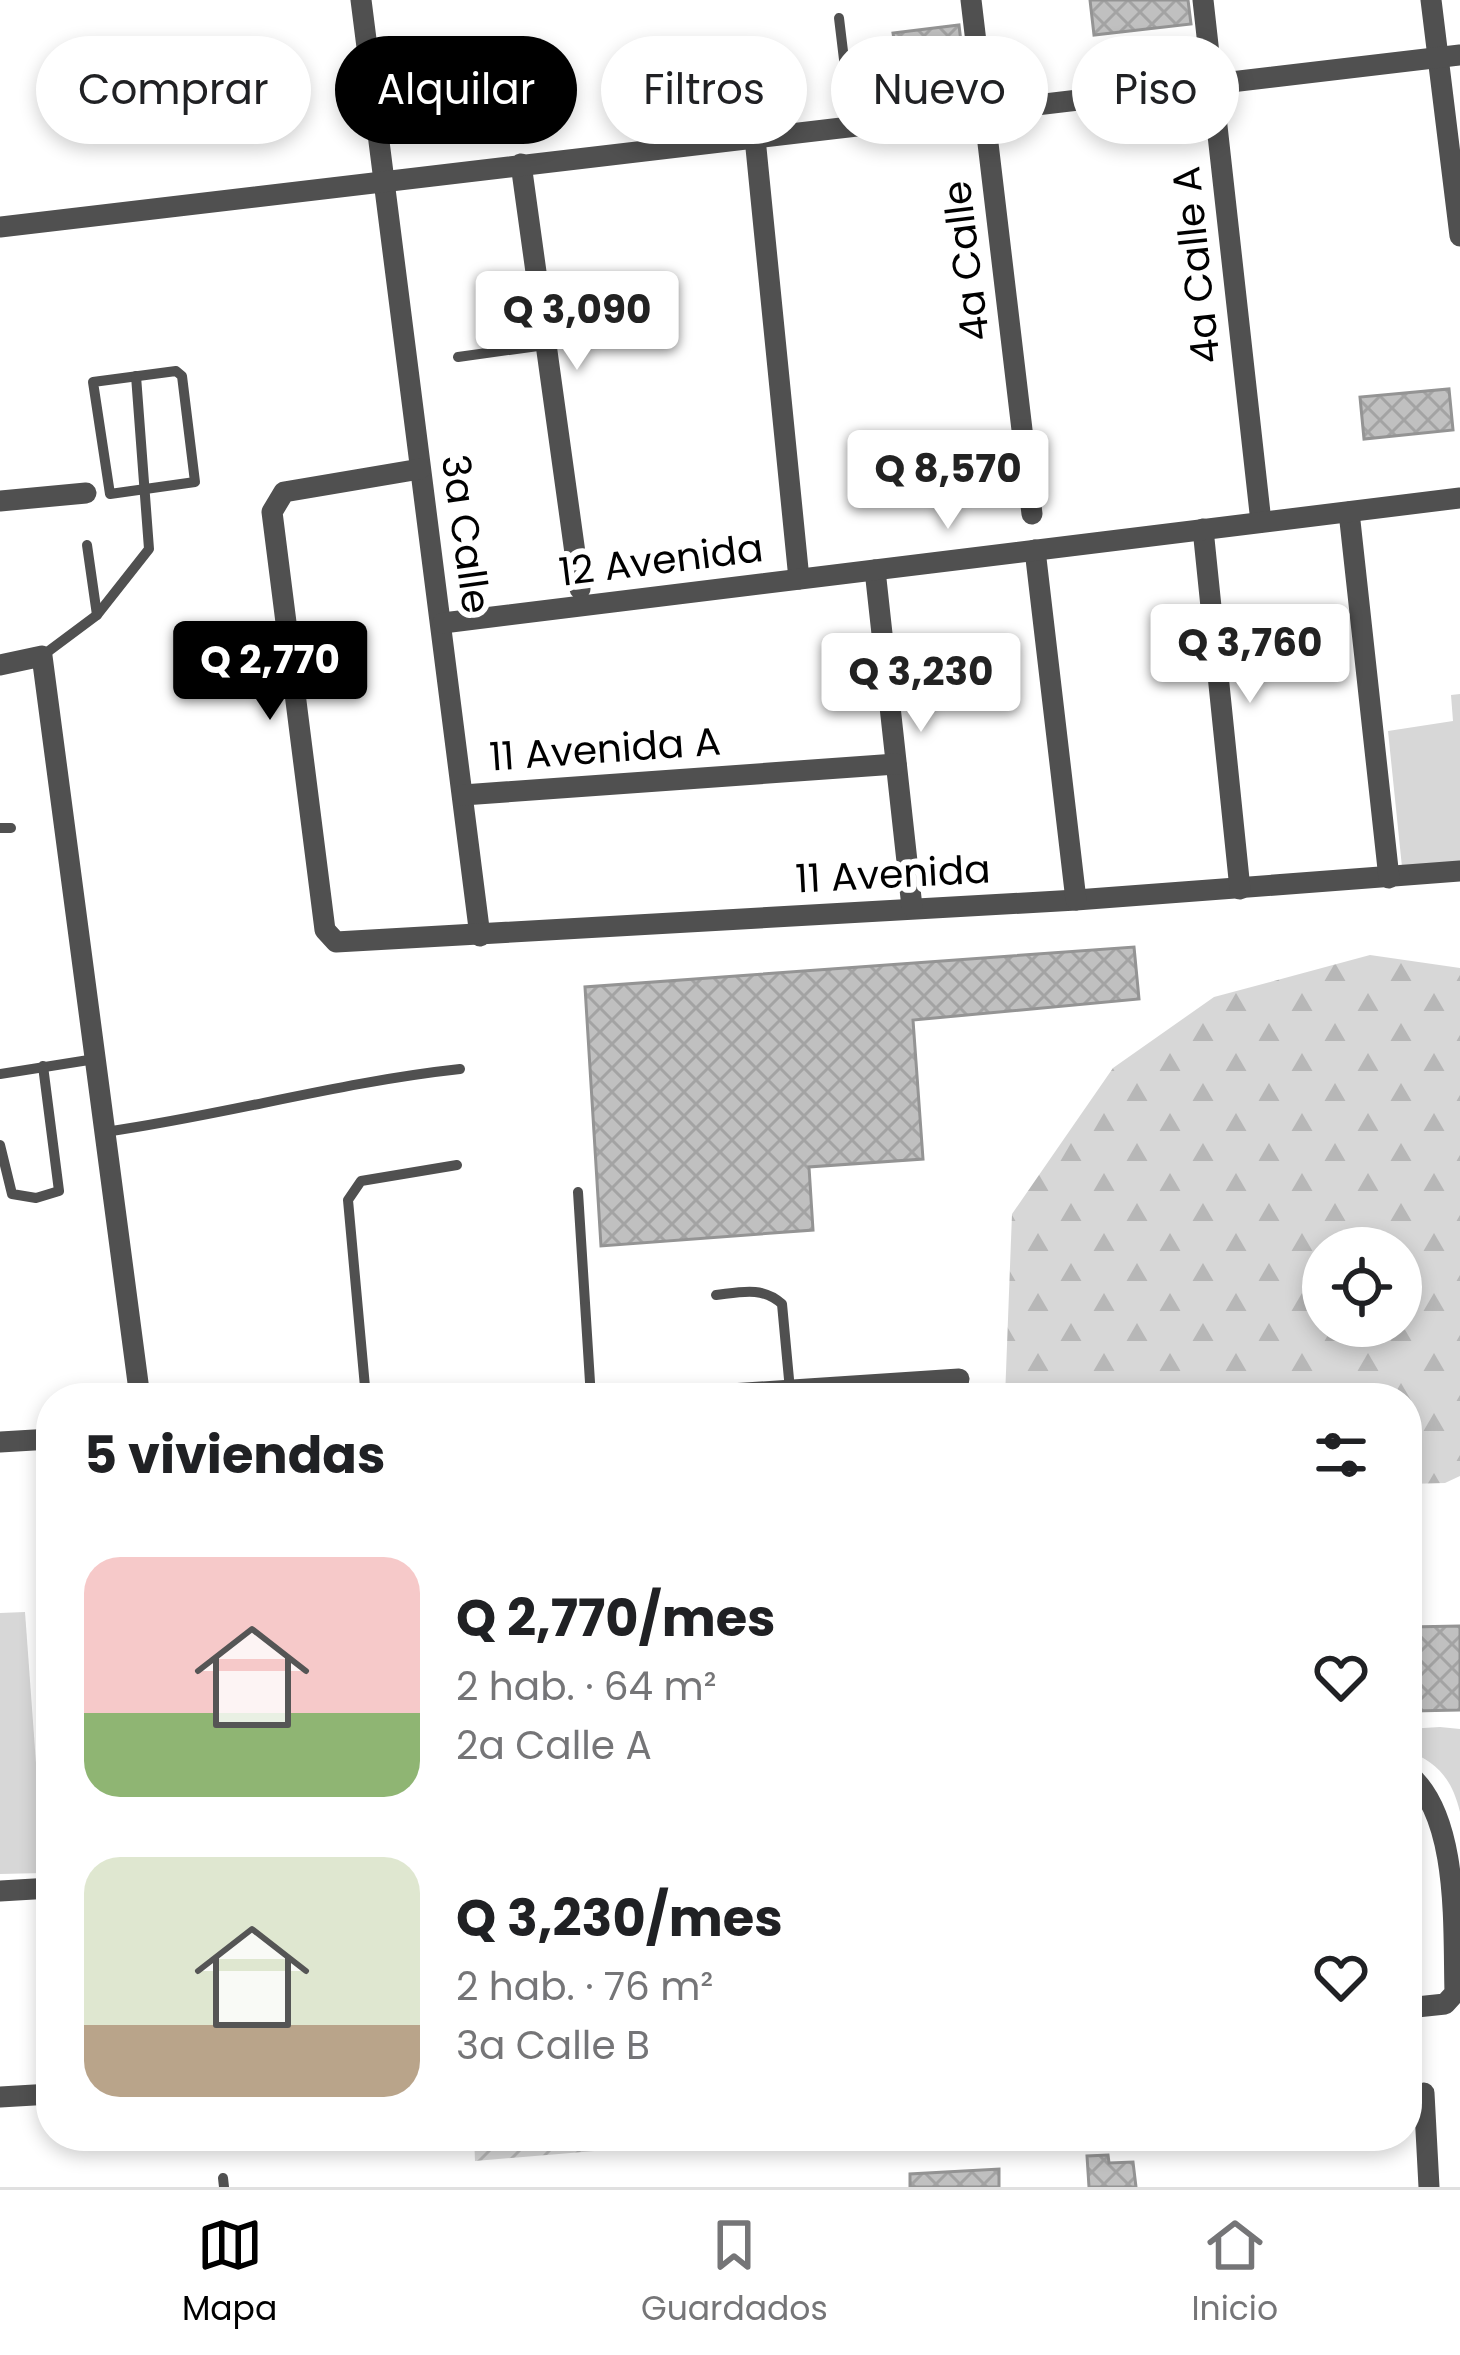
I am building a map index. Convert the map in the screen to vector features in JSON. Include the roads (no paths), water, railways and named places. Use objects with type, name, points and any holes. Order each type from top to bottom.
[{"type":"street","name":"3a Calle","points":[[361,0],[480,936]]},
{"type":"street","name":"4a Calle","points":[[971,0],[976,36]]},
{"type":"street","name":"4a Calle A","points":[[1203,0],[1207,36]]},
{"type":"street","points":[[1431,0],[1449,56],[1460,236]]},
{"type":"street","points":[[1239,83],[1449,56]]},
{"type":"street","points":[[0,227],[701,144]]},
{"type":"street","points":[[756,144],[799,579]]},
{"type":"street","name":"4a Calle","points":[[989,144],[1032,514]]},
{"type":"street","name":"4a Calle A","points":[[1219,144],[1261,523]]},
{"type":"street","points":[[521,164],[580,589]]},
{"type":"street","name":"11 Avenida","points":[[420,470],[284,492],[276,498],[272,512],[331,939],[342,943],[480,936],[1460,871]]},
{"type":"street","points":[[0,501],[86,493]]},
{"type":"street","name":"12 Avenida","points":[[443,622],[1460,498]]},
{"type":"street","points":[[1349,512],[1389,878]]},
{"type":"street","points":[[1203,530],[1240,889]]},
{"type":"street","points":[[1035,550],[1076,900]]},
{"type":"street","points":[[875,570],[912,907]]},
{"type":"street","points":[[0,664],[42,656],[138,1383]]},
{"type":"street","name":"11 Avenida A","points":[[463,795],[896,764]]},
{"type":"street","points":[[908,1383],[959,1379]]},
{"type":"street","points":[[0,1442],[36,1439]]},
{"type":"street","points":[[1422,1790],[1436,1808],[1449,1848],[1455,1994],[1442,2006],[1422,2007]]},
{"type":"street","points":[[0,1891],[36,1889]]},
{"type":"street","points":[[1424,2093],[1429,2187]]},
{"type":"street","points":[[0,2097],[36,2095]]},
{"type":"lane","points":[[839,18],[841,36]]},
{"type":"lane","points":[[458,357],[544,345]]},
{"type":"lane","points":[[176,371],[182,376],[194,482],[148,490],[106,490],[92,386],[98,380],[176,371]]},
{"type":"lane","points":[[42,656],[97,615],[149,549],[136,376]]},
{"type":"lane","points":[[87,545],[97,615]]},
{"type":"lane","points":[[0,1074],[95,1059]]},
{"type":"lane","points":[[0,1145],[8,1186],[18,1199],[59,1191],[43,1066]]},
{"type":"lane","points":[[105,1132],[235,1113],[380,1078],[460,1069]]},
{"type":"lane","points":[[365,1383],[348,1200],[361,1181],[457,1165]]},
{"type":"lane","points":[[578,1192],[590,1383]]},
{"type":"lane","points":[[716,1295],[753,1290],[782,1304],[780,1383]]}]
